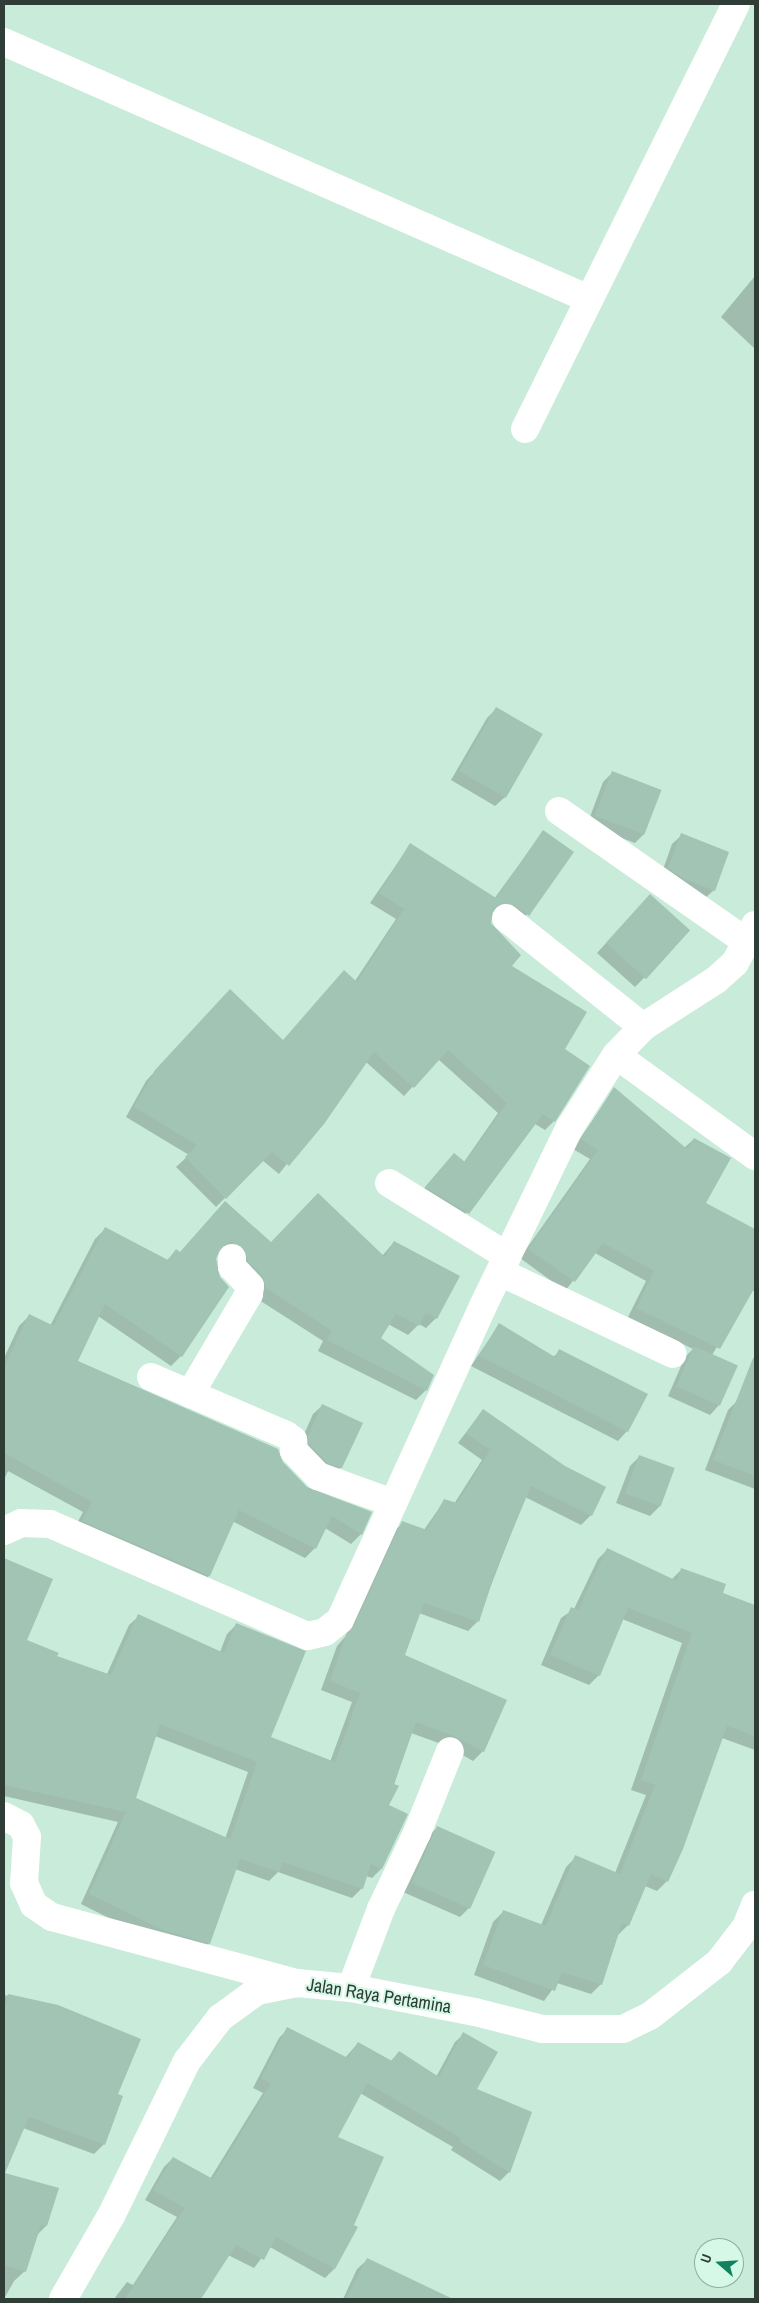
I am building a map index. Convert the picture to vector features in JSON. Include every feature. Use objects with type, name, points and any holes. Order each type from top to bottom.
[{"type":"street","points":[[525,429],[736,4]]},
{"type":"street","points":[[4,42],[589,300]]},
{"type":"street","points":[[4,1531],[21,1523],[50,1524],[308,1636],[325,1632],[340,1620],[504,1264],[570,1127],[616,1055],[643,1027],[716,980],[735,963],[751,934],[559,811]]},
{"type":"street","points":[[506,918],[643,1027]]},
{"type":"street","points":[[616,1055],[755,1156]]},
{"type":"street","points":[[389,1183],[504,1264],[673,1354]]},
{"type":"street","points":[[190,1394],[249,1294],[250,1286],[232,1266],[232,1258]]},
{"type":"street","points":[[151,1377],[286,1435],[293,1440],[294,1452],[318,1476],[393,1503]]},
{"type":"street","points":[[351,1988],[381,1908],[417,1833],[450,1751]]},
{"type":"street","points":[[4,1816],[21,1825],[27,1837],[24,1883],[34,1905],[52,1918],[297,1983]]},
{"type":"street","name":"Jalan Raya Pertamina","points":[[63,2299],[111,2216],[187,2062],[220,2018],[257,1991],[297,1983],[351,1988],[475,2012],[542,2029],[622,2029],[650,2016],[719,1962],[752,1921]]},
{"type":"building","points":[[496,707],[543,734],[506,798],[459,771]]},
{"type":"building","points":[[612,771],[661,790],[644,835],[595,816]]},
{"type":"building","points":[[543,830],[574,852],[529,916],[515,906],[501,903],[494,909],[491,923],[521,955],[512,966],[587,1012],[565,1049],[590,1066],[555,1122],[543,1114],[469,1214],[425,1187],[454,1153],[465,1162],[507,1103],[448,1050],[414,1088],[374,1052],[324,1124],[289,1166],[272,1152],[226,1199],[185,1157],[197,1145],[134,1107],[155,1070],[230,989],[283,1040],[344,970],[357,982],[404,909],[379,893],[410,843],[496,898]]},
{"type":"building","points":[[681,833],[729,852],[715,891],[684,879],[668,868]]},
{"type":"building","points":[[650,894],[690,930],[646,979],[606,943]]},
{"type":"building","points":[[614,1087],[687,1149],[694,1138],[731,1158],[706,1203],[755,1229],[755,1287],[720,1349],[636,1308],[654,1271],[603,1243],[575,1282],[528,1249],[598,1150],[581,1139]]},
{"type":"building","points":[[318,1193],[385,1257],[394,1241],[460,1276],[437,1319],[426,1313],[419,1326],[396,1314],[381,1338],[434,1375],[427,1391],[327,1340],[332,1331],[266,1288],[262,1276],[248,1261],[245,1250],[232,1242],[224,1245],[216,1258],[220,1277],[229,1287],[182,1357],[105,1304],[78,1361],[278,1449],[283,1462],[307,1487],[372,1512],[362,1535],[332,1516],[316,1549],[239,1510],[210,1576],[82,1521],[92,1502],[4,1453],[4,1367],[29,1314],[54,1326],[105,1227],[168,1260],[176,1249],[180,1252],[225,1201],[271,1242]]},
{"type":"building","points":[[499,1323],[555,1357],[559,1349],[648,1394],[628,1432],[479,1356]]},
{"type":"building","points":[[694,1346],[738,1366],[720,1406],[676,1386]]},
{"type":"building","points":[[753,1358],[755,1358],[755,1476],[713,1460]]},
{"type":"building","points":[[322,1404],[363,1423],[342,1468],[327,1463],[309,1444],[308,1436]]},
{"type":"building","points":[[483,1409],[565,1466],[606,1487],[592,1516],[531,1486],[496,1570],[479,1622],[424,1603],[405,1655],[507,1700],[484,1752],[456,1737],[416,1722],[394,1784],[399,1786],[389,1805],[408,1814],[382,1869],[371,1864],[363,1889],[283,1862],[279,1872],[240,1859],[210,1944],[163,1930],[89,1894],[126,1812],[4,1785],[4,1558],[53,1579],[27,1640],[59,1653],[57,1656],[111,1675],[138,1614],[224,1653],[236,1623],[306,1651],[271,1737],[335,1762],[360,1693],[330,1681],[346,1635],[354,1626],[402,1521],[427,1530],[444,1499],[457,1503],[490,1450],[466,1433]],"holes":[[[160,1724],[257,1762],[230,1839],[136,1798]]]},
{"type":"building","points":[[639,1455],[675,1468],[661,1507],[625,1494]]},
{"type":"building","points":[[607,1548],[677,1581],[681,1568],[726,1584],[723,1593],[755,1605],[755,1736],[727,1726],[683,1849],[668,1882],[651,1874],[629,1926],[622,1923],[602,1985],[562,1972],[555,1991],[483,1965],[503,1910],[546,1926],[575,1855],[620,1874],[655,1785],[641,1780],[692,1633],[628,1608],[600,1676],[550,1655],[571,1607],[578,1610]]},
{"type":"building","points":[[437,1826],[495,1852],[470,1909],[412,1883]]},
{"type":"building","points":[[8,1994],[58,2005],[141,2039],[118,2094],[123,2096],[105,2145],[29,2117],[5,2173],[59,2188],[47,2226],[41,2225],[26,2272],[4,2265],[4,2014]]},
{"type":"building","points":[[287,2027],[348,2058],[358,2042],[392,2061],[399,2051],[439,2077],[463,2032],[498,2052],[477,2089],[532,2112],[510,2173],[459,2141],[461,2138],[367,2083],[338,2137],[384,2157],[354,2225],[358,2227],[335,2269],[276,2237],[264,2260],[236,2245],[201,2299],[125,2299],[185,2208],[153,2190],[173,2157],[213,2179],[271,2083],[261,2078]]},
{"type":"building","points":[[367,2258],[453,2299],[346,2299]]}]
